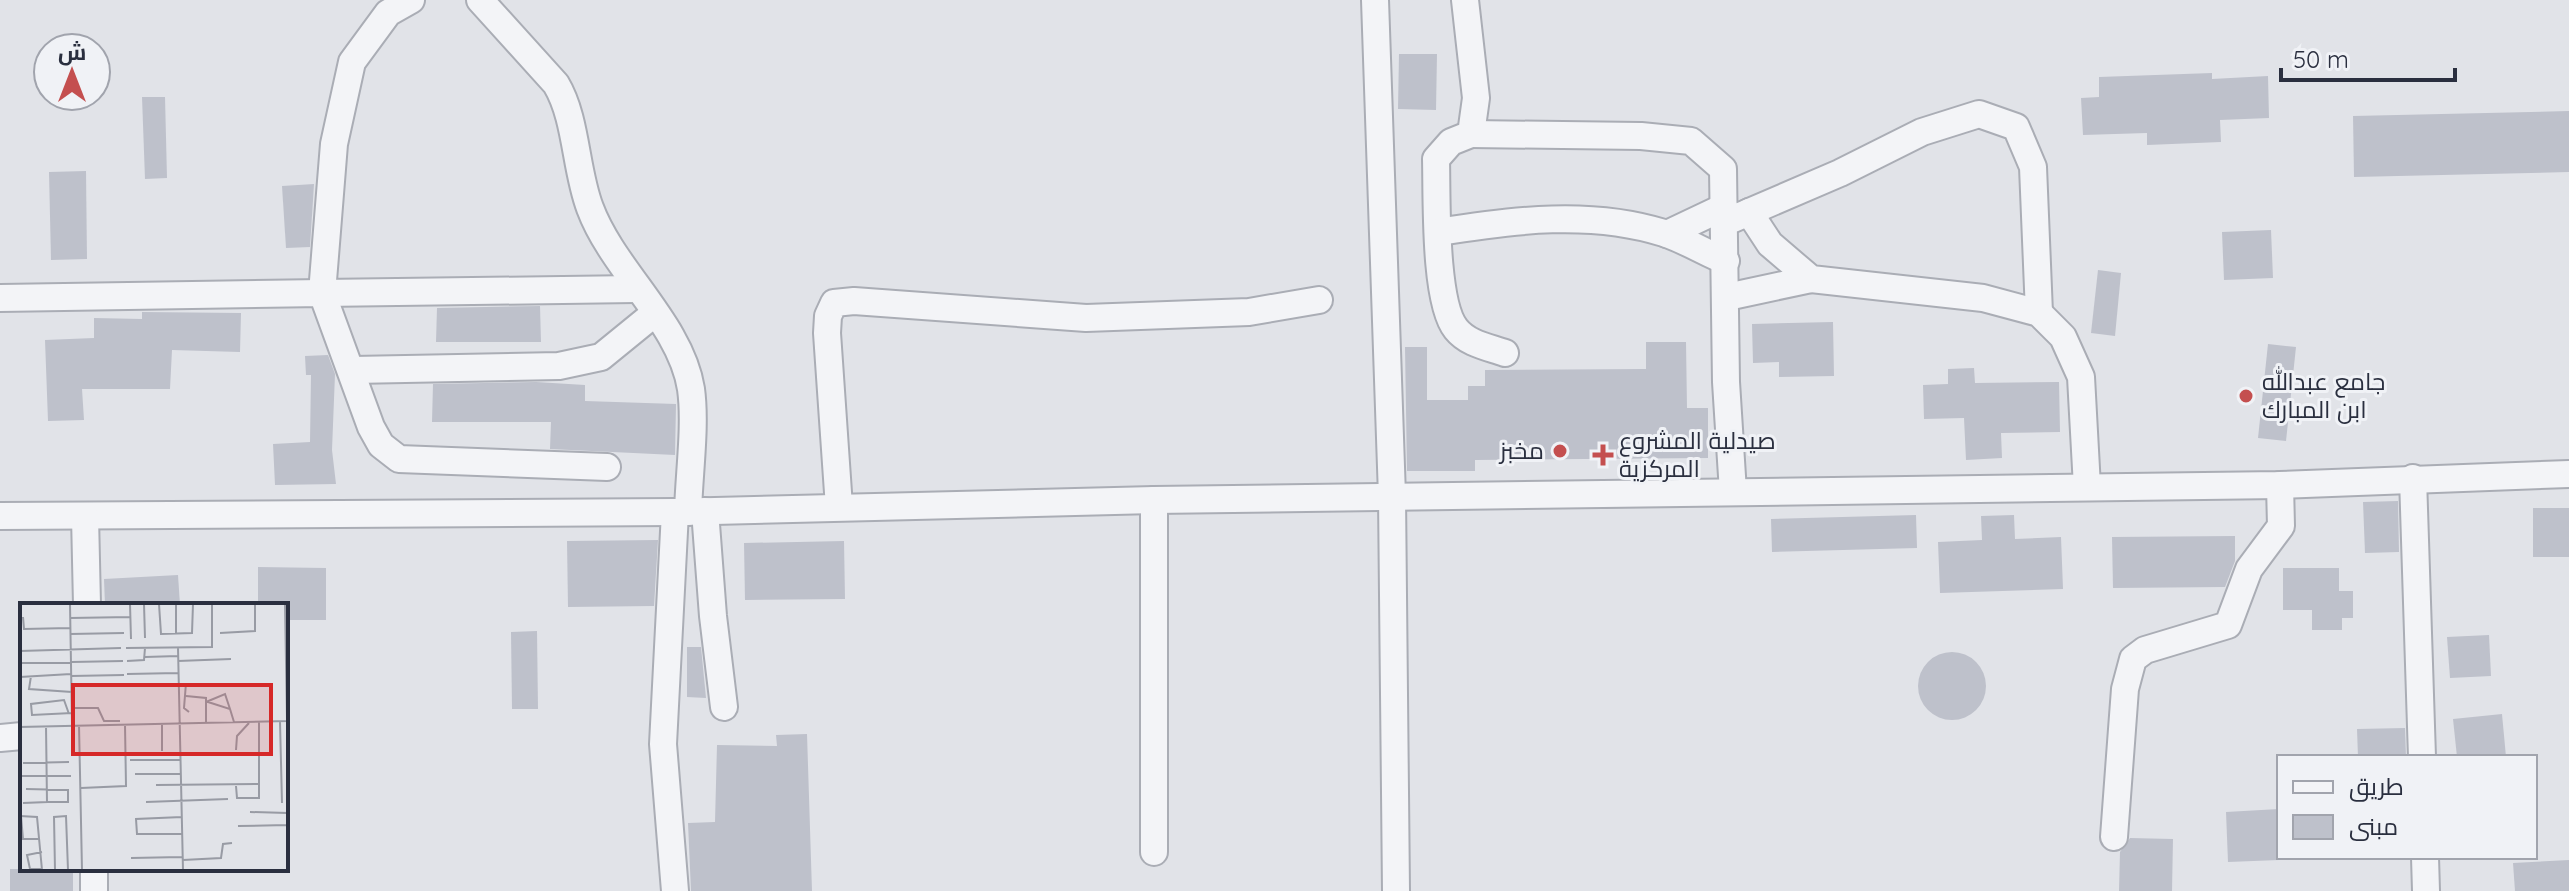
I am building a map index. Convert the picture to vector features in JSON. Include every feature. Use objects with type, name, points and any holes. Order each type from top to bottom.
[{"type":"street","points":[[411,0],[388,13],[352,62],[334,144],[322,293],[353,370],[371,427],[381,445],[399,459],[607,467]]},
{"type":"street","points":[[480,0],[556,84],[565,99],[574,150],[590,207],[607,246],[655,313],[685,368],[691,390],[689,512],[663,744],[675,891]]},
{"type":"street","points":[[1375,0],[1392,496],[1396,891]]},
{"type":"street","points":[[1465,0],[1476,98],[1471,134]]},
{"type":"street","points":[[1667,234],[1733,214],[1840,173],[1922,132],[1979,114],[2016,127],[2033,167],[2039,313]]},
{"type":"street","points":[[1505,353],[1472,343],[1456,329],[1443,295],[1436,159],[1451,142],[1471,134],[1641,136],[1691,141],[1723,169],[1733,214],[1726,261],[1726,382],[1733,492]]},
{"type":"street","points":[[1733,214],[1811,279]]},
{"type":"street","points":[[1439,232],[1510,221],[1602,220],[1667,234],[1726,261]]},
{"type":"street","points":[[1727,297],[1811,279],[1983,298],[2039,313],[2063,337],[2081,377],[2087,487]]},
{"type":"street","points":[[0,298],[636,289]]},
{"type":"street","points":[[839,507],[827,333],[828,316],[834,303],[854,301],[1086,318],[1249,312],[1319,300]]},
{"type":"street","points":[[353,370],[559,366],[601,357],[655,313]]},
{"type":"street","points":[[0,516],[689,512],[1154,500],[2280,485],[2569,474]]},
{"type":"street","points":[[2413,478],[2422,755]]},
{"type":"street","points":[[2114,837],[2125,689],[2133,659],[2145,650],[2228,625],[2249,569],[2281,526],[2280,485]]},
{"type":"street","points":[[1154,500],[1154,852]]},
{"type":"street","points":[[689,512],[713,616],[724,707]]},
{"type":"street","points":[[85,516],[87,603]]},
{"type":"street","points":[[0,738],[20,736]]},
{"type":"street","points":[[2425,859],[2426,891]]},
{"type":"building","points":[[1399,54],[1437,54],[1436,110],[1398,109]]},
{"type":"building","points":[[2212,73],[2212,79],[2268,76],[2269,118],[2220,120],[2221,142],[2147,145],[2147,133],[2083,135],[2081,98],[2099,97],[2099,77]]},
{"type":"building","points":[[142,97],[165,97],[167,178],[145,179]]},
{"type":"building","points":[[2569,111],[2569,172],[2354,177],[2353,116]]},
{"type":"building","points":[[86,171],[87,259],[51,260],[49,172]]},
{"type":"building","points":[[314,184],[310,247],[286,248],[282,186]]},
{"type":"building","points":[[2271,230],[2273,278],[2224,280],[2222,232]]},
{"type":"building","points":[[2098,270],[2121,273],[2115,336],[2091,333]]},
{"type":"building","points":[[540,306],[541,342],[436,342],[437,308]]},
{"type":"building","points":[[142,312],[241,313],[240,352],[172,350],[170,389],[82,389],[84,420],[48,421],[45,340],[94,338],[94,318],[142,319]]},
{"type":"building","points":[[1833,322],[1834,376],[1779,377],[1779,362],[1753,363],[1752,324]]},
{"type":"building","points":[[1646,342],[1686,342],[1687,408],[1708,408],[1708,458],[1475,460],[1475,471],[1407,471],[1405,347],[1427,347],[1427,400],[1468,400],[1468,386],[1485,386],[1485,370],[1646,369]]},
{"type":"building","points":[[2268,344],[2296,347],[2286,441],[2258,438]]},
{"type":"building","points":[[328,355],[335,374],[332,450],[336,484],[275,485],[273,444],[310,442],[311,375],[306,375],[305,356]]},
{"type":"building","points":[[1974,368],[1975,383],[2059,382],[2060,432],[2001,433],[2002,458],[1966,460],[1964,418],[1924,419],[1923,385],[1948,384],[1948,369]]},
{"type":"building","points":[[536,382],[585,385],[585,401],[676,404],[675,455],[550,449],[551,422],[432,422],[433,384]]},
{"type":"building","points":[[2398,501],[2399,552],[2365,553],[2363,502]]},
{"type":"building","points":[[2533,508],[2569,508],[2569,557],[2533,557]]},
{"type":"building","points":[[1916,515],[1917,548],[1772,552],[1771,519]]},
{"type":"building","points":[[2014,515],[2015,539],[2061,537],[2063,589],[1940,593],[1938,542],[1982,540],[1981,516]]},
{"type":"building","points":[[2235,536],[2235,561],[2225,587],[2113,588],[2112,537]]},
{"type":"building","points":[[658,540],[654,606],[568,607],[567,541]]},
{"type":"building","points":[[844,541],[845,599],[745,600],[744,543]]},
{"type":"building","points":[[258,567],[326,568],[326,620],[288,620],[288,603],[258,603]]},
{"type":"building","points":[[2283,568],[2339,568],[2339,591],[2353,591],[2353,618],[2342,618],[2342,630],[2312,630],[2312,610],[2283,610]]},
{"type":"building","points":[[178,575],[180,603],[105,603],[104,579]]},
{"type":"building","points":[[537,631],[538,709],[512,709],[511,632]]},
{"type":"building","points":[[2489,635],[2491,676],[2450,678],[2447,637]]},
{"type":"building","points":[[687,647],[701,647],[706,698],[687,697]]},
{"type":"building","points":[[1952,652],[1976,662],[1986,686],[1976,710],[1952,720],[1928,710],[1918,686],[1928,662]]},
{"type":"building","points":[[2502,714],[2506,755],[2457,755],[2453,719]]},
{"type":"building","points":[[2405,728],[2406,755],[2358,755],[2357,729]]},
{"type":"building","points":[[807,734],[812,891],[691,891],[688,823],[715,822],[717,745],[777,746],[776,735]]},
{"type":"building","points":[[2277,809],[2279,860],[2228,862],[2226,812]]},
{"type":"building","points":[[2130,838],[2173,839],[2172,891],[2119,891],[2120,852]]},
{"type":"building","points":[[2569,860],[2569,891],[2515,891],[2513,863]]},
{"type":"building","points":[[10,869],[73,871],[73,891],[10,891]]},
{"type":"place","name":"جامع عبدالله ابن المبارك","points":[[2246,396]]},
{"type":"place","name":"مخبز","points":[[1560,451]]},
{"type":"place","name":"صيدلية المشروع المركزية","points":[[1603,455]]}]
